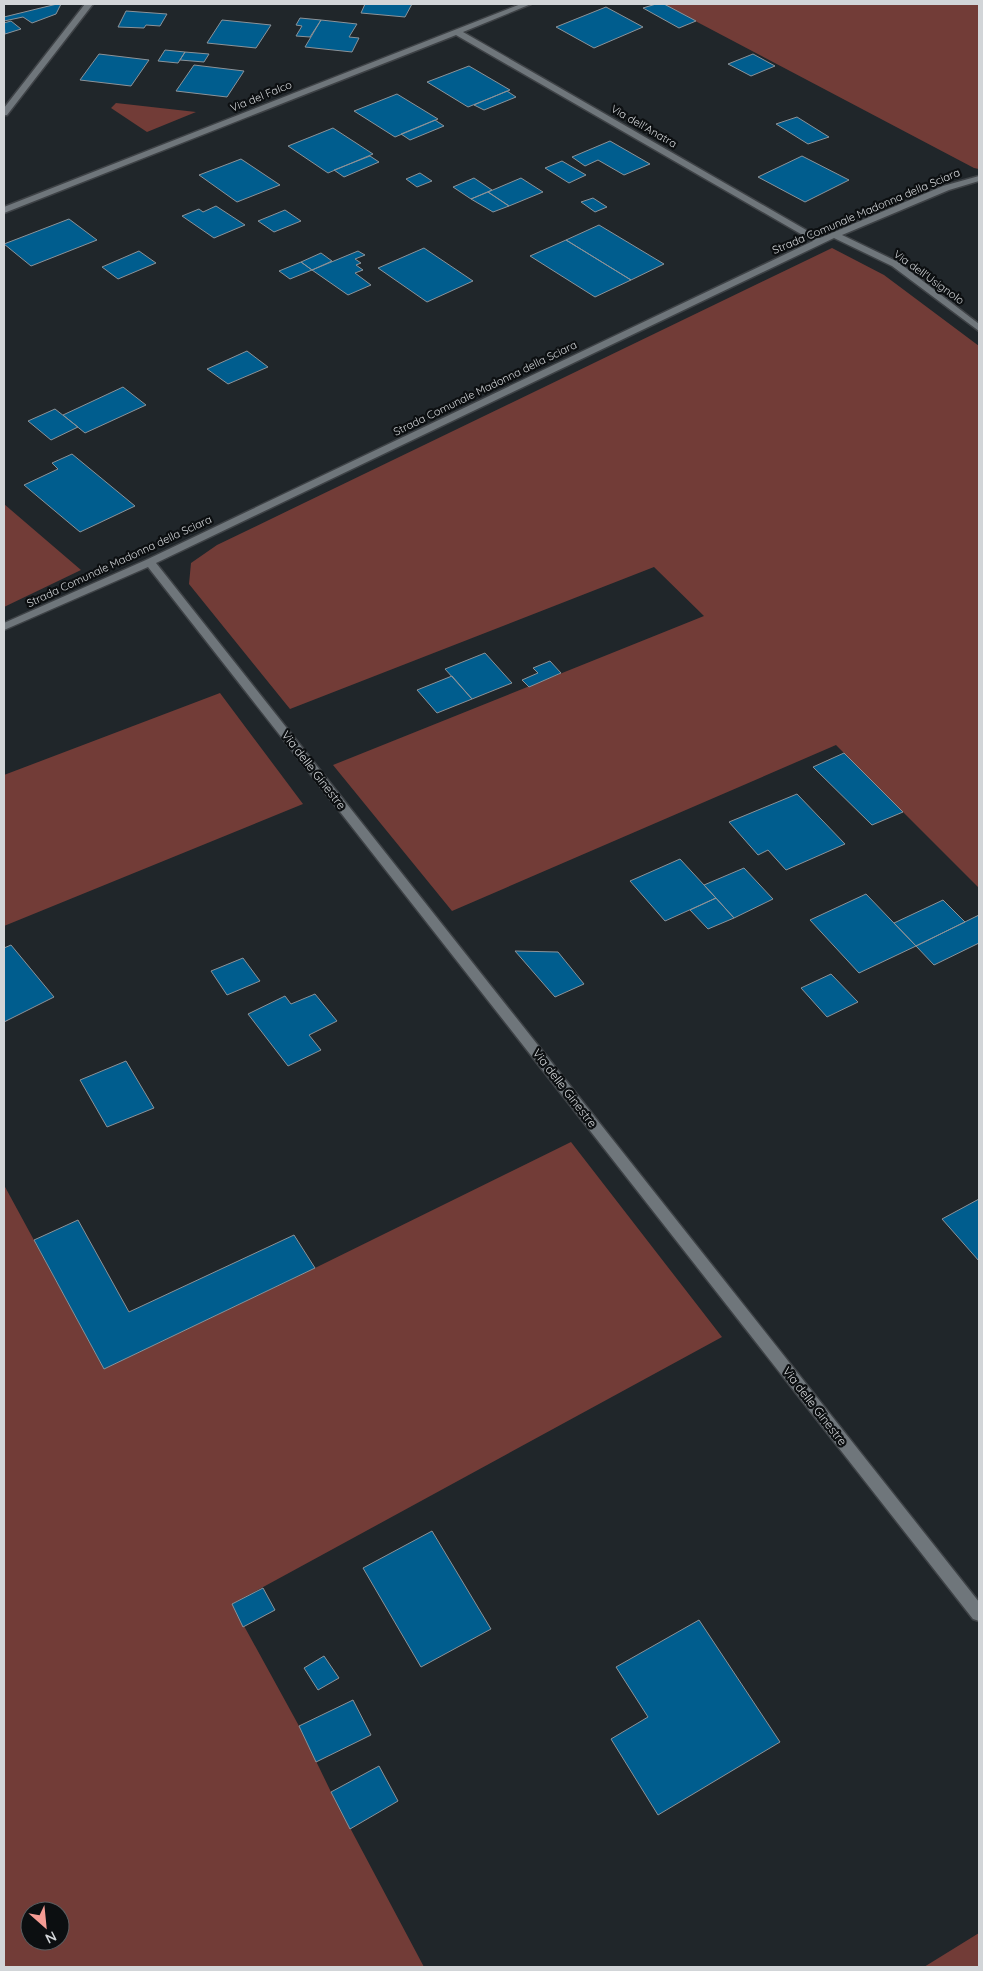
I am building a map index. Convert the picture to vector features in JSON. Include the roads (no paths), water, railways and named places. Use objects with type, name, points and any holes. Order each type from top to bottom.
[{"type":"street","points":[[4,113],[89,4]]},
{"type":"street","name":"Via del Falco","points":[[4,210],[527,4]]},
{"type":"street","name":"Via dell'Anatra","points":[[456,31],[820,241]]},
{"type":"street","name":"Strada Comunale Madonna della Sciara","points":[[4,627],[150,562],[820,241],[946,188],[979,178]]},
{"type":"street","name":"Via dell'Usignolo","points":[[835,235],[895,264],[979,328]]},
{"type":"street","name":"Via delle Ginestre","points":[[150,562],[979,1614]]}]
